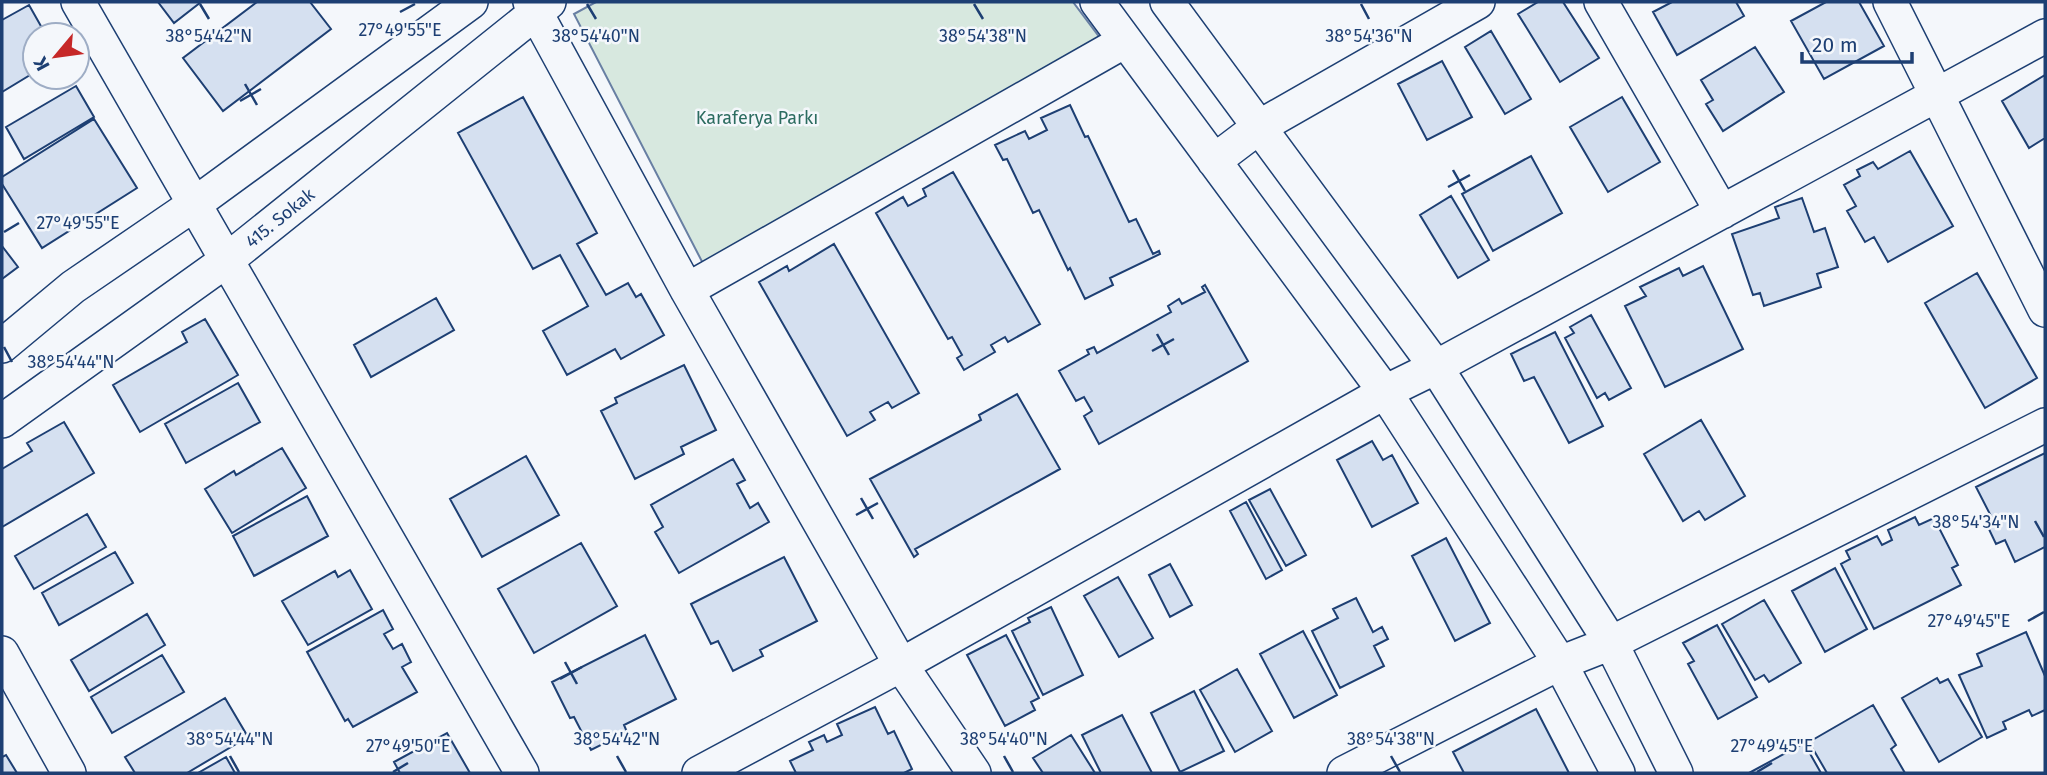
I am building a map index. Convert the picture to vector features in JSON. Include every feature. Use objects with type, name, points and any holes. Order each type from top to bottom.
[{"type":"street","points":[[78,2],[522,773]]},
{"type":"street","points":[[2,346],[73,288],[195,203],[471,2]]},
{"type":"street","points":[[1097,2],[1385,391],[1560,663],[1618,773]]},
{"type":"street","points":[[1167,2],[1436,367],[1611,643],[1676,773]]},
{"type":"street","points":[[1214,161],[1259,127],[1478,2]]},
{"type":"street","points":[[1601,2],[1722,212]]},
{"type":"street","points":[[1890,2],[2045,310]]},
{"type":"street","points":[[538,5],[687,290],[901,665],[974,773]]},
{"type":"street","name":"415. Sokak","points":[[2,421],[227,260],[538,5]]},
{"type":"street","points":[[699,773],[901,665],[1385,391],[1436,367],[2045,36]]},
{"type":"street","points":[[687,290],[1125,41]]},
{"type":"street","points":[[1345,773],[1560,663],[1611,643],[2045,425]]},
{"type":"street","points":[[2,653],[69,773]]},
{"type":"green space","name":"Karaferya Parkı","points":[[596,2],[1073,2],[1109,50],[710,277],[574,14]]},
{"type":"building","points":[[158,2],[201,2],[174,23]]},
{"type":"building","points":[[257,2],[310,2],[331,29],[223,111],[183,58]]},
{"type":"building","points":[[1538,2],[1563,2],[1599,58],[1560,82],[1518,14]]},
{"type":"building","points":[[1672,2],[1736,2],[1744,16],[1677,55],[1653,12]]},
{"type":"building","points":[[1826,2],[1859,2],[1884,46],[1824,79],[1791,21]]},
{"type":"building","points":[[29,5],[38,21],[21,21],[21,80],[2,92],[2,20]]},
{"type":"building","points":[[1491,31],[1531,99],[1505,114],[1465,47]]},
{"type":"building","points":[[1755,47],[1784,92],[1723,131],[1706,104],[1713,100],[1701,80]]},
{"type":"building","points":[[1442,61],[1472,117],[1427,140],[1398,84]]},
{"type":"building","points":[[2045,75],[2045,138],[2029,148],[2002,101]]},
{"type":"building","points":[[67,91],[79,91],[94,117],[24,159],[6,127]]},
{"type":"building","points":[[523,97],[597,233],[577,244],[606,295],[628,283],[636,297],[641,294],[664,335],[621,359],[615,349],[567,375],[543,331],[588,306],[560,255],[533,269],[458,133]]},
{"type":"building","points":[[1622,97],[1660,162],[1608,192],[1570,127]]},
{"type":"building","points":[[1070,105],[1085,137],[1088,136],[1129,222],[1136,219],[1153,254],[1159,251],[1160,254],[1110,278],[1113,285],[1085,299],[1039,210],[1033,213],[1007,159],[1003,160],[995,145],[1025,131],[1029,139],[1047,130],[1041,118]]},
{"type":"building","points":[[94,119],[137,188],[42,248],[2,184],[2,177]]},
{"type":"building","points":[[1910,151],[1953,226],[1888,262],[1874,237],[1865,242],[1847,211],[1856,206],[1844,185],[1860,176],[1857,170],[1873,162],[1878,169]]},
{"type":"building","points":[[1531,156],[1562,213],[1493,251],[1462,194]]},
{"type":"building","points":[[953,172],[1040,324],[1008,342],[1005,337],[991,345],[995,352],[964,370],[957,358],[962,355],[952,337],[948,339],[876,213],[903,197],[908,206],[926,196],[923,189]]},
{"type":"building","points":[[1451,196],[1489,260],[1458,278],[1420,215]]},
{"type":"building","points":[[1802,198],[1814,232],[1825,228],[1838,267],[1817,274],[1821,287],[1764,306],[1760,293],[1753,295],[1732,234],[1779,218],[1775,207]]},
{"type":"building","points":[[834,244],[919,393],[892,408],[888,402],[870,412],[875,420],[847,436],[759,282],[787,266],[789,271]]},
{"type":"building","points":[[2,246],[18,267],[2,279]]},
{"type":"building","points":[[1703,266],[1743,349],[1665,387],[1625,306],[1646,296],[1640,287],[1679,268],[1683,276]]},
{"type":"building","points":[[1977,273],[2037,378],[1985,408],[1925,303]]},
{"type":"building","points":[[1205,285],[1248,361],[1099,444],[1084,416],[1092,411],[1084,397],[1076,401],[1059,371],[1089,354],[1087,350],[1094,347],[1097,353],[1171,312],[1168,306],[1179,299],[1182,304],[1205,292],[1202,287]]},
{"type":"building","points":[[436,298],[454,330],[371,377],[354,345]]},
{"type":"building","points":[[1591,315],[1631,388],[1609,400],[1605,393],[1597,398],[1565,338],[1574,333],[1570,327]]},
{"type":"building","points":[[205,319],[238,375],[140,432],[113,385],[187,342],[182,332]]},
{"type":"building","points":[[1555,332],[1603,426],[1569,443],[1534,377],[1524,381],[1511,354]]},
{"type":"building","points":[[684,365],[716,430],[681,447],[684,454],[635,479],[601,411],[617,403],[615,398]]},
{"type":"building","points":[[238,383],[260,422],[186,463],[165,424]]},
{"type":"building","points":[[1017,394],[1060,469],[915,549],[918,554],[914,557],[870,479],[981,420],[979,415]]},
{"type":"building","points":[[1701,420],[1745,496],[1705,520],[1699,511],[1683,521],[1644,454]]},
{"type":"building","points":[[64,422],[94,473],[2,527],[2,469],[32,451],[27,443]]},
{"type":"building","points":[[1372,441],[1383,460],[1392,455],[1418,503],[1372,527],[1337,460]]},
{"type":"building","points":[[282,448],[306,488],[232,533],[205,489],[234,471],[236,475]]},
{"type":"building","points":[[2045,453],[2045,547],[2015,562],[2005,540],[1996,544],[1987,525],[1994,522],[1976,487]]},
{"type":"building","points":[[526,456],[559,515],[482,557],[450,499]]},
{"type":"building","points":[[733,459],[745,480],[737,484],[750,508],[758,503],[769,522],[679,573],[655,532],[663,527],[651,505]]},
{"type":"building","points":[[1270,489],[1306,555],[1286,566],[1249,500]]},
{"type":"building","points":[[307,496],[328,536],[254,576],[233,536]]},
{"type":"building","points":[[1246,502],[1282,570],[1266,579],[1230,511]]},
{"type":"building","points":[[87,514],[106,547],[34,589],[15,556]]},
{"type":"building","points":[[1915,517],[1919,525],[1934,518],[1958,565],[1952,568],[1961,585],[1874,629],[1841,564],[1850,559],[1846,551],[1877,536],[1882,545],[1892,540],[1888,530]]},
{"type":"building","points":[[1446,538],[1490,623],[1455,641],[1412,556]]},
{"type":"building","points":[[581,543],[617,606],[534,653],[498,589]]},
{"type":"building","points":[[115,552],[133,583],[59,625],[42,593]]},
{"type":"building","points":[[784,557],[817,621],[760,650],[763,656],[733,671],[718,641],[711,644],[691,604]]},
{"type":"building","points":[[1170,564],[1192,605],[1170,617],[1149,575]]},
{"type":"building","points":[[1835,568],[1867,629],[1825,652],[1792,591]]},
{"type":"building","points":[[350,570],[372,609],[308,645],[282,601],[335,571],[338,577]]},
{"type":"building","points":[[1118,577],[1153,638],[1119,657],[1084,596]]},
{"type":"building","points":[[1356,598],[1373,632],[1382,627],[1388,639],[1374,646],[1384,666],[1340,688],[1312,631],[1338,618],[1333,609]]},
{"type":"building","points":[[1764,600],[1801,663],[1769,682],[1764,675],[1755,680],[1722,624]]},
{"type":"building","points":[[1051,607],[1083,675],[1043,695],[1012,631],[1030,622],[1028,618]]},
{"type":"building","points":[[383,610],[393,629],[384,634],[393,649],[402,644],[411,662],[402,667],[417,692],[353,727],[348,719],[345,721],[307,652]]},
{"type":"building","points":[[147,614],[165,645],[89,691],[71,660]]},
{"type":"building","points":[[1717,625],[1757,697],[1718,719],[1688,664],[1694,661],[1683,643]]},
{"type":"building","points":[[1303,631],[1337,695],[1294,718],[1260,654]]},
{"type":"building","points":[[2026,632],[2045,676],[2045,710],[2032,716],[2029,710],[2003,722],[2006,729],[1987,738],[1959,675],[1982,666],[1977,654]]},
{"type":"building","points":[[645,635],[676,699],[624,725],[627,732],[591,750],[574,717],[570,718],[552,682]]},
{"type":"building","points":[[1006,635],[1039,698],[1031,702],[1035,710],[1005,726],[967,655]]},
{"type":"building","points":[[162,655],[184,692],[112,733],[91,697]]},
{"type":"building","points":[[1237,669],[1272,731],[1235,752],[1200,690]]},
{"type":"building","points":[[1937,678],[1940,683],[1948,679],[1982,737],[1939,762],[1902,698]]},
{"type":"building","points":[[1194,691],[1224,751],[1180,772],[1151,713]]},
{"type":"building","points":[[225,698],[248,737],[187,773],[135,773],[125,757]]},
{"type":"building","points":[[1873,705],[1896,745],[1891,749],[1905,773],[1827,773],[1809,742]]},
{"type":"building","points":[[875,707],[888,734],[894,731],[912,769],[904,773],[796,773],[790,761],[813,750],[809,742],[824,735],[827,742],[842,735],[837,724]]},
{"type":"building","points":[[1536,709],[1569,773],[1464,773],[1453,752]]},
{"type":"building","points":[[1122,715],[1152,773],[1101,773],[1082,735]]},
{"type":"building","points":[[447,733],[470,773],[400,773],[394,762]]},
{"type":"building","points":[[1071,735],[1095,773],[1043,773],[1033,758]]},
{"type":"building","points":[[1804,743],[1821,773],[1749,773]]},
{"type":"building","points":[[6,755],[17,773],[2,773],[2,757]]},
{"type":"building","points":[[226,757],[235,773],[198,773]]}]
